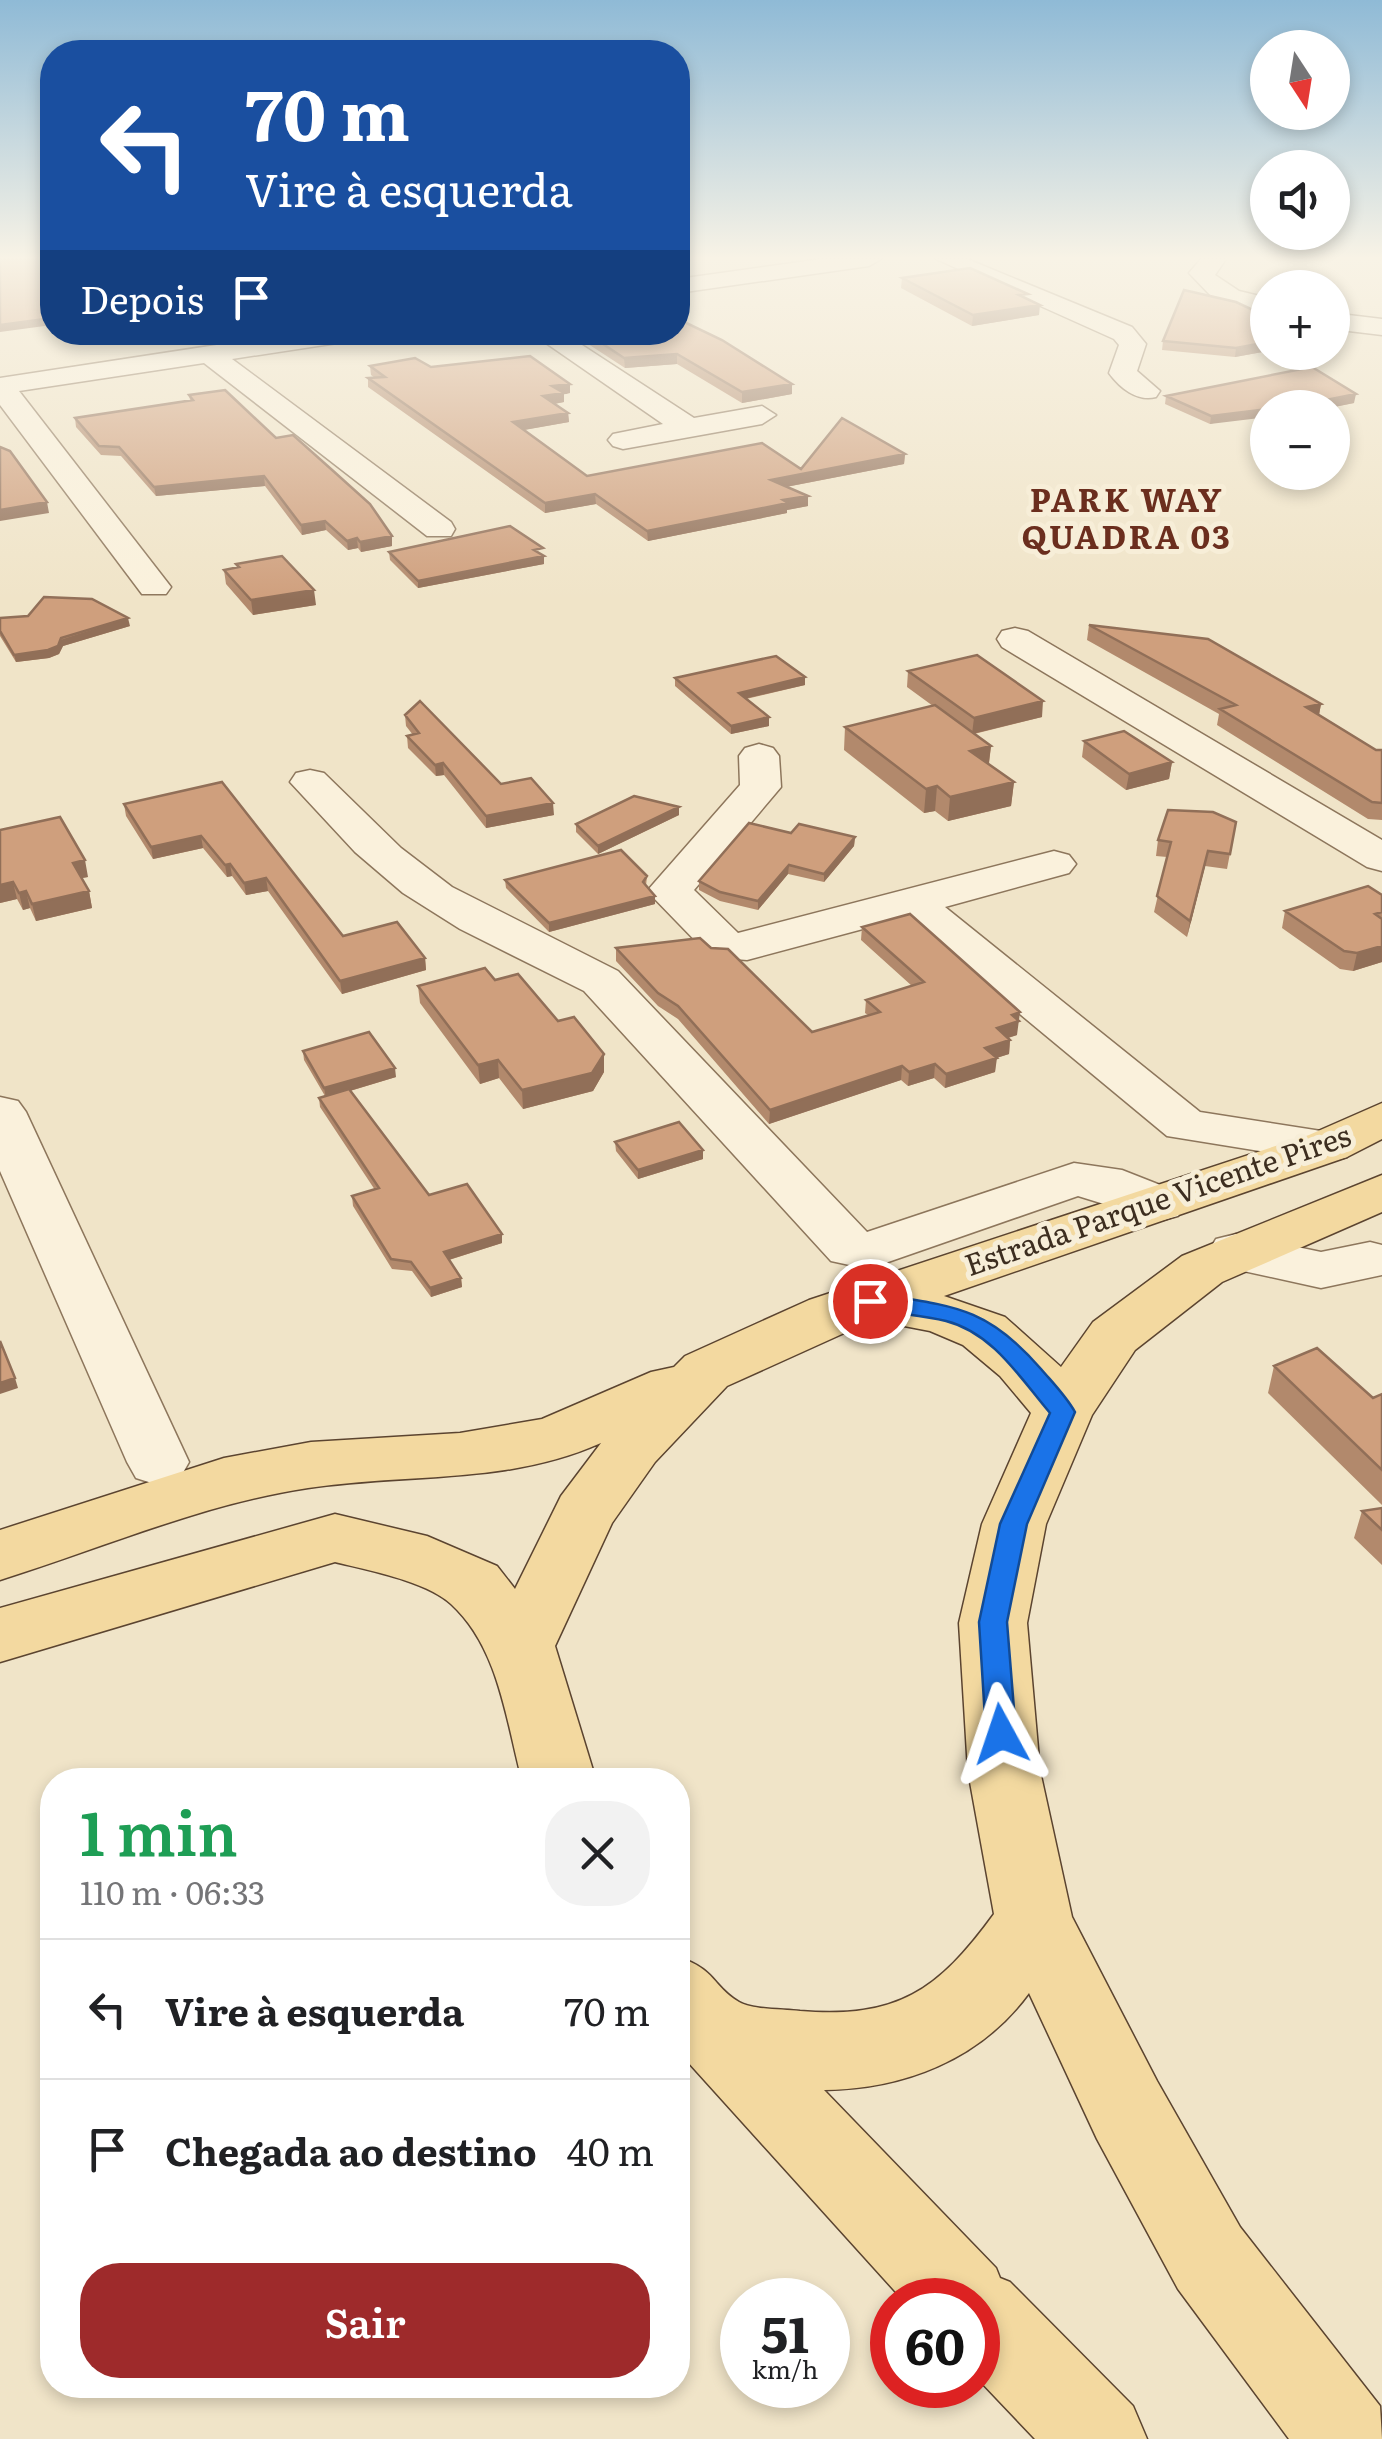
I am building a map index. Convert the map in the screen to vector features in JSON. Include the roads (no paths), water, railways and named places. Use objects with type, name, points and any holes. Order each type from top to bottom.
[{"type":"main road","name":"Estrada Parque Vicente Pires","points":[[521,1646],[584,1513],[632,1446],[706,1371],[787,1332],[870,1301],[1328,1146],[1382,1119]]},
{"type":"main road","points":[[1347,2439],[1209,2258],[1126,2110],[1034,1920],[1004,1770],[993,1622],[1014,1524],[1063,1412],[1114,1336],[1202,1269],[1365,1199]]},
{"type":"main road","points":[[870,1301],[951,1314],[980,1325],[1004,1343],[1063,1412]]},
{"type":"main road","points":[[0,1556],[167,1486],[311,1465],[460,1455],[553,1438],[706,1371]]},
{"type":"main road","points":[[0,1635],[335,1538],[404,1554],[473,1584],[521,1646],[556,1768]]},
{"type":"main road","points":[[698,2016],[826,2054],[872,2051],[917,2038],[954,2017],[982,1992],[1034,1920]]},
{"type":"main road","points":[[698,2016],[943,2278]]},
{"type":"main road","points":[[1000,2337],[1100,2439]]},
{"type":"street","points":[[87,373],[0,386],[154,587]]},
{"type":"street","points":[[233,373],[439,529]]},
{"type":"street","points":[[605,373],[689,428]]},
{"type":"street","points":[[1123,373],[1146,391]]},
{"type":"street","points":[[623,440],[762,416]]},
{"type":"street","points":[[1015,639],[1382,858]]},
{"type":"street","points":[[759,756],[760,786],[670,884],[672,896],[719,944],[747,946],[1054,864]]},
{"type":"street","points":[[310,782],[386,857],[435,896],[480,922],[566,958],[601,981],[851,1248],[868,1251],[1074,1179],[1183,1196],[1185,1125]]},
{"type":"street","points":[[912,902],[1185,1125],[1328,1146]]},
{"type":"street","points":[[0,1112],[167,1486]]},
{"type":"street","points":[[1365,1199],[1360,1254],[1376,1266]]},
{"type":"street","points":[[1236,1252],[1321,1270],[1376,1266]]},
{"type":"district","name":"PARK WAY QUADRA 03","points":[[1127,520]]}]
